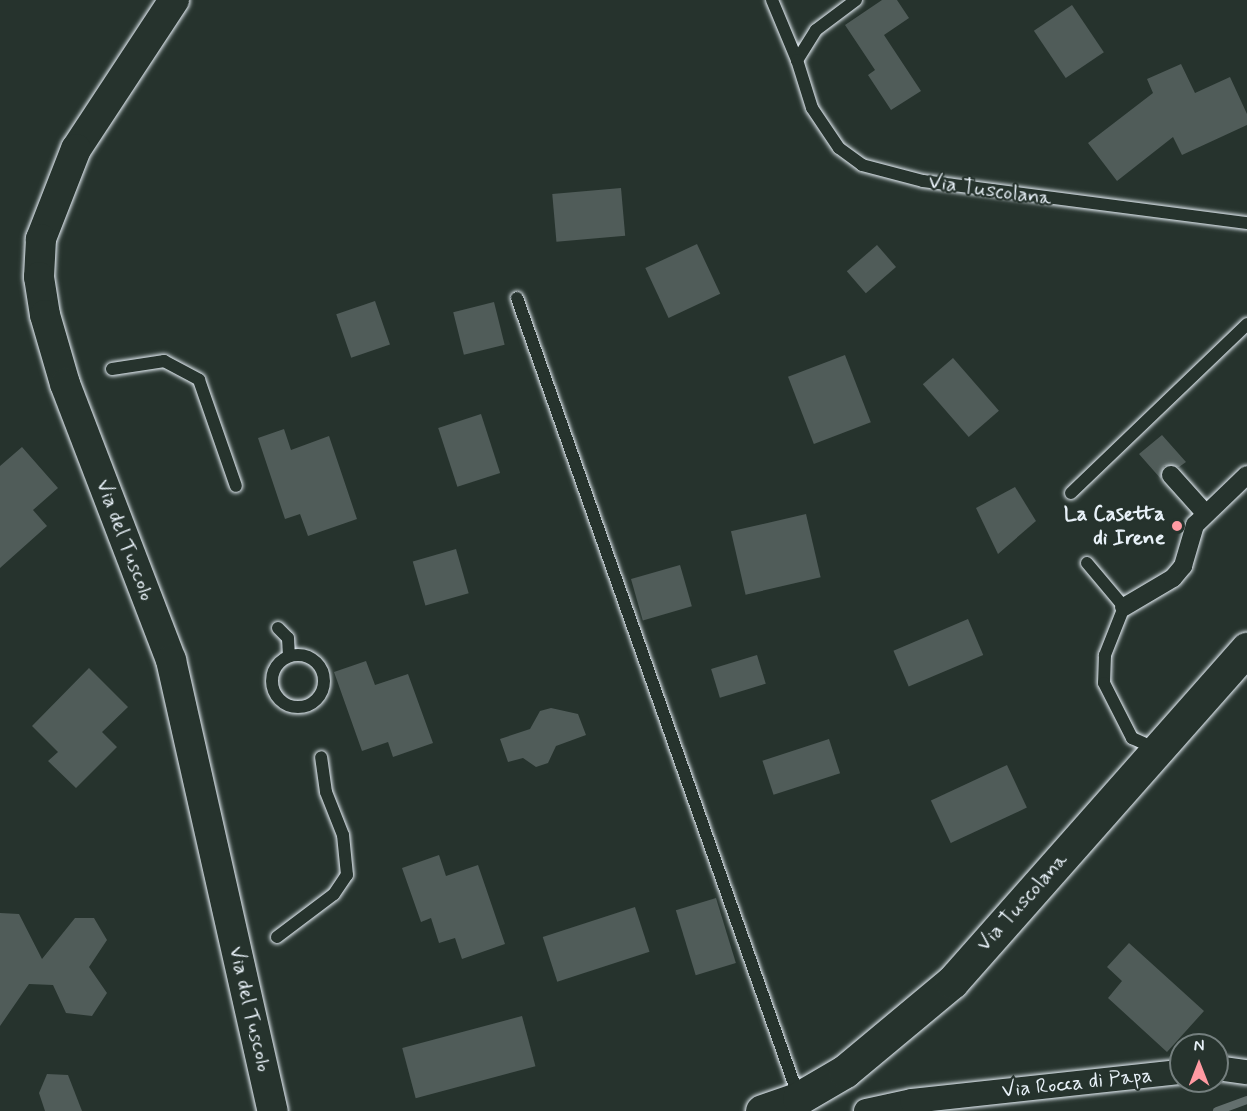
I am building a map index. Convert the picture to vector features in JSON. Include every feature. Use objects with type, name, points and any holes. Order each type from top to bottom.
[{"type":"main road","name":"Via Tuscolana","points":[[762,1111],[799,1098],[845,1071],[951,982],[1247,649]]},
{"type":"street","name":"Via del Tuscolo","points":[[174,0],[76,149],[41,238],[39,278],[45,315],[65,384],[171,660],[273,1111]]},
{"type":"street","points":[[1124,607],[1178,572],[1195,525],[1247,474]]},
{"type":"street","points":[[1171,475],[1206,514]]},
{"type":"street","points":[[1229,1070],[1247,1072]]},
{"type":"street","name":"Via Rocca di Papa","points":[[866,1111],[912,1101],[1169,1073]]},
{"type":"lane","name":"Via Tuscolana","points":[[772,0],[797,60],[812,108],[839,148],[862,165],[923,181],[1247,223]]},
{"type":"lane","points":[[797,60],[816,30],[856,0]]},
{"type":"lane","points":[[518,298],[799,1098]]},
{"type":"lane","points":[[1071,493],[1247,324]]},
{"type":"lane","points":[[112,369],[164,361],[199,380],[236,486]]},
{"type":"lane","points":[[1087,563],[1124,607],[1105,655],[1104,683],[1132,738],[1158,749]]},
{"type":"lane","points":[[278,628],[288,638],[289,656]]},
{"type":"lane","points":[[305,655],[322,672],[323,688],[307,705],[289,705],[275,694],[272,686],[275,668],[289,656],[305,655]]},
{"type":"lane","points":[[277,937],[334,894],[347,875],[344,835],[326,792],[321,757]]},
{"type":"building","points":[[882,0],[897,0],[909,18],[884,35],[921,91],[891,110],[868,75],[875,70],[845,25]]},
{"type":"building","points":[[1072,5],[1104,52],[1066,78],[1034,31]]},
{"type":"building","points":[[1181,64],[1195,93],[1230,77],[1247,114],[1247,125],[1182,155],[1173,137],[1117,181],[1088,143],[1153,93],[1147,79]]},
{"type":"building","points":[[621,188],[625,236],[556,242],[552,194]]},
{"type":"building","points":[[697,244],[720,294],[669,318],[645,268]]},
{"type":"building","points":[[877,245],[896,267],[866,293],[847,271]]},
{"type":"building","points":[[375,301],[390,344],[351,358],[336,314]]},
{"type":"building","points":[[494,302],[505,345],[464,355],[453,312]]},
{"type":"building","points":[[845,355],[871,422],[814,444],[788,377]]},
{"type":"building","points":[[953,358],[999,411],[969,437],[923,384]]},
{"type":"building","points":[[481,414],[500,473],[457,487],[438,428]]},
{"type":"building","points":[[284,429],[291,450],[329,436],[357,519],[308,536],[300,514],[285,519],[258,438]]},
{"type":"building","points":[[1162,435],[1186,462],[1179,467],[1164,466],[1161,479],[1139,454]]},
{"type":"building","points":[[22,447],[58,488],[33,510],[47,526],[0,568],[0,466]]},
{"type":"building","points":[[1015,487],[1036,521],[998,554],[976,508]]},
{"type":"building","points":[[806,514],[821,577],[746,595],[731,531]]},
{"type":"building","points":[[456,549],[469,593],[425,606],[413,561]]},
{"type":"building","points":[[680,565],[692,606],[643,620],[631,579]]},
{"type":"building","points":[[968,619],[983,655],[909,687],[893,651]]},
{"type":"building","points":[[757,655],[766,684],[720,698],[711,669]]},
{"type":"building","points":[[366,661],[375,685],[408,674],[433,743],[393,757],[388,742],[362,751],[334,672]]},
{"type":"building","points":[[89,668],[128,707],[102,732],[117,747],[76,788],[48,761],[58,752],[32,726]]},
{"type":"building","points":[[551,708],[578,714],[586,735],[556,746],[548,763],[536,767],[523,758],[508,762],[500,739],[530,729],[540,711]]},
{"type":"building","points":[[829,739],[840,773],[774,795],[762,761]]},
{"type":"building","points":[[1007,765],[1027,808],[951,843],[931,800]]},
{"type":"building","points":[[439,855],[446,876],[478,865],[505,944],[462,959],[455,938],[439,943],[431,918],[421,922],[402,868]]},
{"type":"building","points":[[716,898],[736,963],[696,975],[676,910]]},
{"type":"building","points":[[635,907],[650,952],[557,982],[543,937]]},
{"type":"building","points":[[0,913],[19,914],[42,959],[75,918],[94,918],[107,940],[89,967],[107,993],[92,1016],[66,1013],[53,985],[29,984],[0,1026]]},
{"type":"building","points":[[1129,943],[1204,1011],[1184,1033],[1169,1033],[1167,1052],[1108,998],[1122,981],[1107,967]]},
{"type":"building","points":[[522,1016],[535,1066],[416,1098],[402,1048]]},
{"type":"building","points":[[47,1074],[68,1075],[82,1111],[45,1111],[39,1093]]},
{"type":"waterway","points":[[1217,1111],[1247,1100]]},
{"type":"place","name":"La Casetta di Irene","points":[[1177,526]]}]
